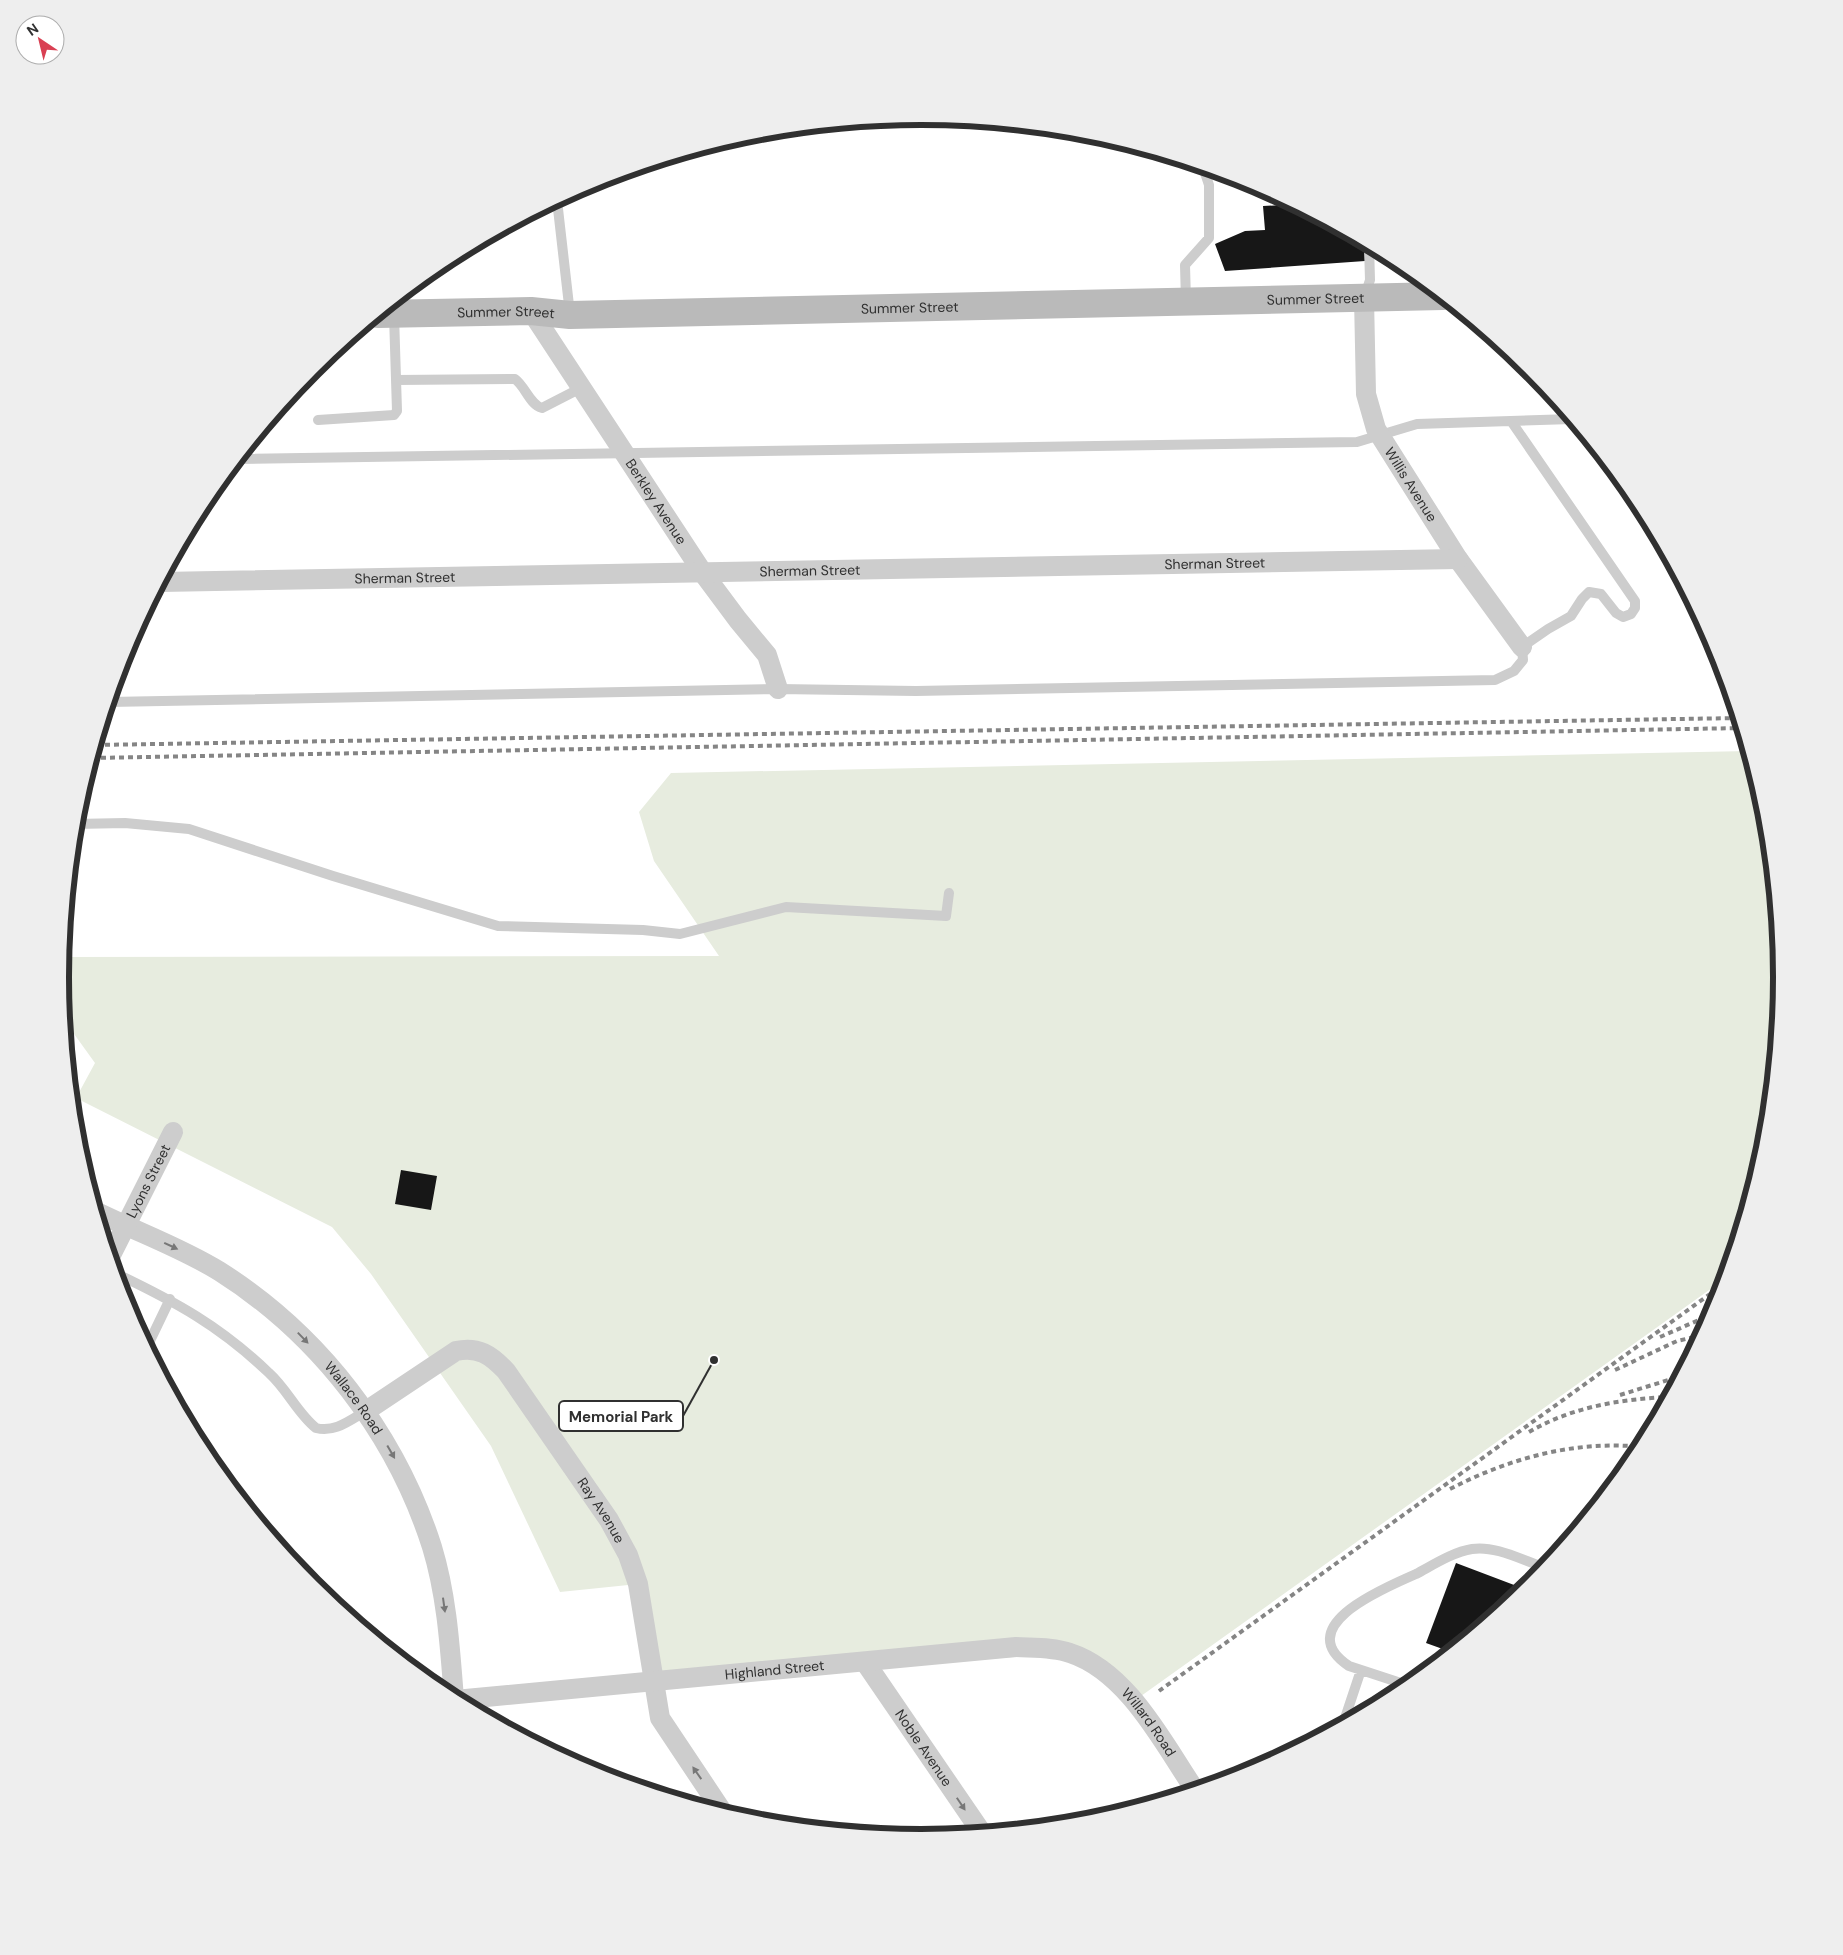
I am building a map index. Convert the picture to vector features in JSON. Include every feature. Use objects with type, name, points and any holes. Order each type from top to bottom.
[{"type":"street","name":"Summer Street","points":[[386,314],[531,312],[570,315],[1434,296]]},
{"type":"street","name":"Willis Avenue","points":[[1364,298],[1366,394],[1370,412],[1380,436],[1458,559],[1522,648]]},
{"type":"street","name":"Berkley Avenue","points":[[531,312],[703,573],[767,655],[778,689]]},
{"type":"street","name":"Sherman Street","points":[[167,582],[1458,559]]},
{"type":"street","name":"Lyons Street","points":[[114,1251],[173,1132]]},
{"type":"street","name":"Wallace Road","points":[[103,1215],[182,1251],[219,1271],[260,1300],[298,1333],[334,1371],[366,1411],[394,1458],[417,1503],[432,1548],[443,1595],[453,1690]]},
{"type":"street","name":"Ray Avenue","points":[[366,1411],[456,1351],[477,1350],[487,1354],[497,1362],[609,1520],[628,1555],[638,1584],[656,1704],[666,1730],[718,1805]]},
{"type":"street","name":"Highland Street","points":[[467,1699],[652,1683],[1016,1647],[1070,1653],[1092,1662]]},
{"type":"street","name":"Noble Avenue","points":[[865,1662],[978,1828]]},
{"type":"street","name":"Willard Road","points":[[1092,1662],[1114,1679],[1134,1701],[1193,1786]]},
{"type":"lane","points":[[1186,302],[1185,265],[1209,238],[1209,185],[1205,174]]},
{"type":"lane","points":[[558,207],[570,315]]},
{"type":"lane","points":[[1364,298],[1370,280],[1369,252]]},
{"type":"lane","points":[[318,420],[394,415],[397,411],[396,380],[386,314]]},
{"type":"lane","points":[[396,380],[515,379],[521,383],[537,407],[542,408],[581,388]]},
{"type":"lane","points":[[244,459],[1357,442],[1417,424],[1566,419]]},
{"type":"lane","points":[[114,702],[778,689],[916,691],[1495,680],[1508,675],[1518,666],[1524,654],[1522,648],[1548,629],[1571,616],[1589,592],[1601,594],[1616,613],[1623,617],[1631,614],[1635,608],[1635,601],[1511,421]]},
{"type":"lane","points":[[83,824],[125,823],[189,829],[333,876],[498,926],[643,930],[680,934],[786,907],[946,916],[949,893]]},
{"type":"lane","points":[[124,1277],[170,1299],[211,1324],[246,1352],[288,1392],[316,1428],[330,1430],[336,1428],[366,1411]]},
{"type":"lane","points":[[150,1340],[170,1299]]},
{"type":"lane","points":[[1401,1683],[1348,1666],[1336,1655],[1330,1638],[1332,1629],[1336,1621],[1350,1608],[1382,1590],[1471,1549],[1492,1550],[1538,1565]]},
{"type":"lane","points":[[1346,1717],[1361,1670]]},
{"type":"shaded area","points":[[1743,751],[1758,811],[1767,866],[1774,978],[1772,1033],[1767,1089],[1758,1144],[1745,1198],[1729,1252],[1716,1285],[1134,1701],[1070,1653],[652,1683],[638,1584],[560,1592],[491,1446],[371,1274],[332,1227],[78,1099],[77,1096],[95,1063],[71,1030],[69,978],[70,957],[719,956],[654,861],[639,812],[671,773]]},
{"type":"building","points":[[1281,205],[1348,239],[1364,249],[1365,261],[1225,271],[1215,244],[1245,231],[1265,230],[1263,206]]},
{"type":"building","points":[[401,1170],[437,1176],[431,1210],[395,1204]]},
{"type":"building","points":[[1456,1563],[1517,1586],[1484,1619],[1446,1650],[1426,1643]]},
{"type":"railway","points":[[102,745],[1733,718]]},
{"type":"railway","points":[[98,758],[1736,728]]},
{"type":"railway","points":[[1159,1691],[1714,1291]]},
{"type":"railway","points":[[1660,1337],[1702,1318]]},
{"type":"railway","points":[[1615,1370],[1677,1341],[1694,1337]]},
{"type":"railway","points":[[1620,1395],[1674,1378]]},
{"type":"railway","points":[[1529,1432],[1545,1423],[1579,1410],[1615,1402],[1663,1398]]},
{"type":"railway","points":[[1450,1489],[1496,1468],[1544,1454],[1593,1446],[1634,1447]]},
{"type":"place","name":"Memorial Park","points":[[714,1360]]}]
